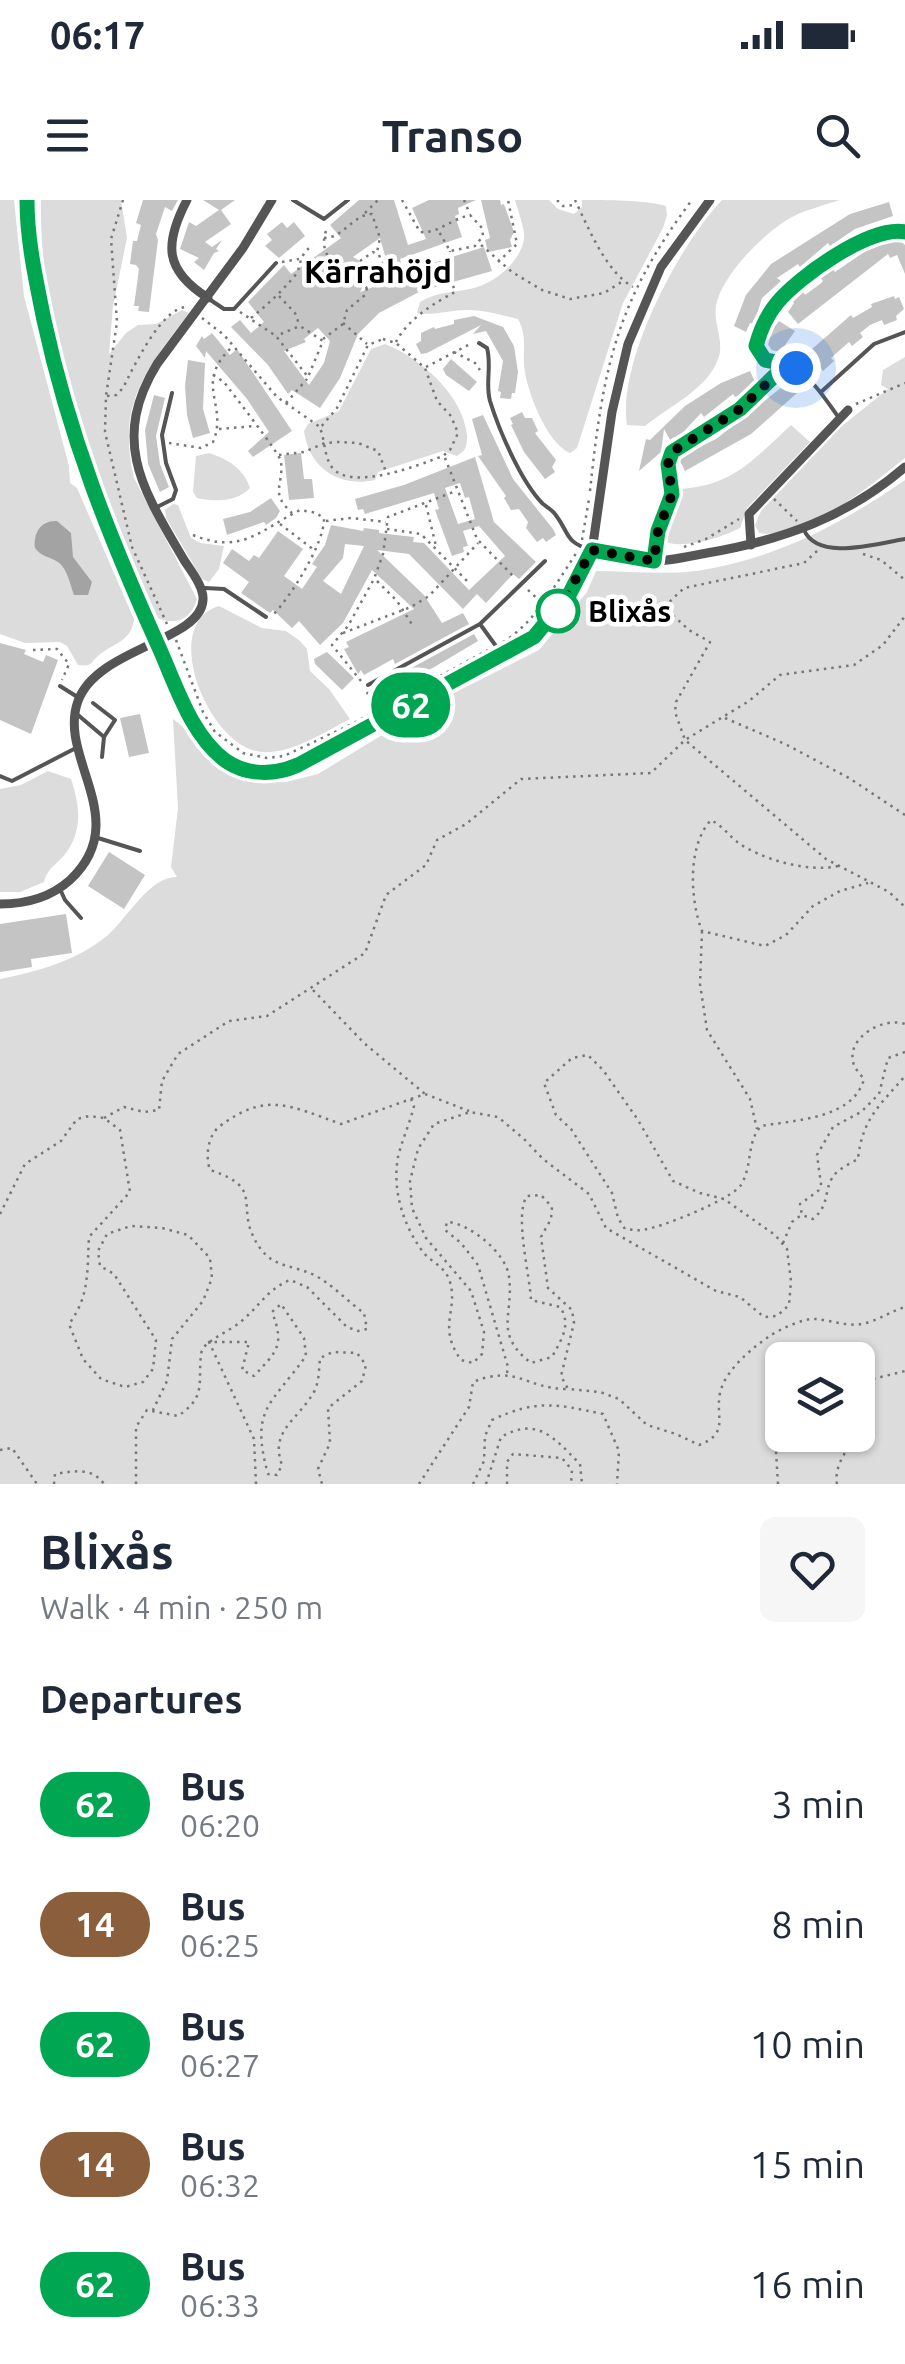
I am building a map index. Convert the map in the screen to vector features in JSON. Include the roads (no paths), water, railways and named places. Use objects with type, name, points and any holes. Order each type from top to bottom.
[{"type":"street","points":[[27,200],[30,252],[56,376],[96,503],[202,736],[226,761],[263,773],[298,765],[502,656],[544,628],[570,593],[592,550],[612,412],[628,344],[661,267],[710,200]]},
{"type":"street","points":[[187,200],[174,231],[172,253],[183,281],[208,298]]},
{"type":"street","points":[[0,904],[28,902],[60,889],[76,874],[94,836],[92,788],[78,747],[74,712],[85,685],[106,665],[196,617],[203,604],[200,589],[154,508],[138,470],[132,434],[134,416],[152,373],[208,298],[272,200]]},
{"type":"street","points":[[750,544],[749,514],[848,410]]},
{"type":"street","points":[[592,550],[655,556],[750,544],[804,530],[861,502],[905,467]]},
{"type":"lane","points":[[293,200],[324,219],[348,200]]},
{"type":"lane","points":[[838,418],[820,392],[787,364],[765,360],[756,346],[778,301],[858,242],[890,230],[905,232]]},
{"type":"lane","points":[[208,298],[224,309],[234,309],[276,264]]},
{"type":"lane","points":[[820,392],[874,344],[905,332]]},
{"type":"lane","points":[[479,343],[488,348],[492,366],[491,403],[517,463],[543,504],[556,514],[566,536],[592,550]]},
{"type":"lane","points":[[655,556],[658,531],[672,494],[668,464],[672,452],[740,409],[787,364]]},
{"type":"lane","points":[[154,508],[172,500],[176,490],[162,443],[172,393]]},
{"type":"lane","points":[[804,530],[807,537],[821,546],[848,548],[905,539]]},
{"type":"lane","points":[[368,685],[480,624],[545,561]]},
{"type":"lane","points":[[200,589],[224,588],[266,616]]},
{"type":"lane","points":[[480,624],[502,656]]},
{"type":"lane","points":[[60,686],[79,698]]},
{"type":"lane","points":[[94,703],[114,720],[104,737],[102,757]]},
{"type":"lane","points":[[74,712],[104,737]]},
{"type":"lane","points":[[0,776],[12,781],[78,747]]},
{"type":"lane","points":[[94,836],[140,851]]},
{"type":"lane","points":[[60,889],[81,918]]},
{"type":"place","name":"Blixås","points":[[558,611]]},
{"type":"district","name":"Kärrahöjd","points":[[378,271]]}]
